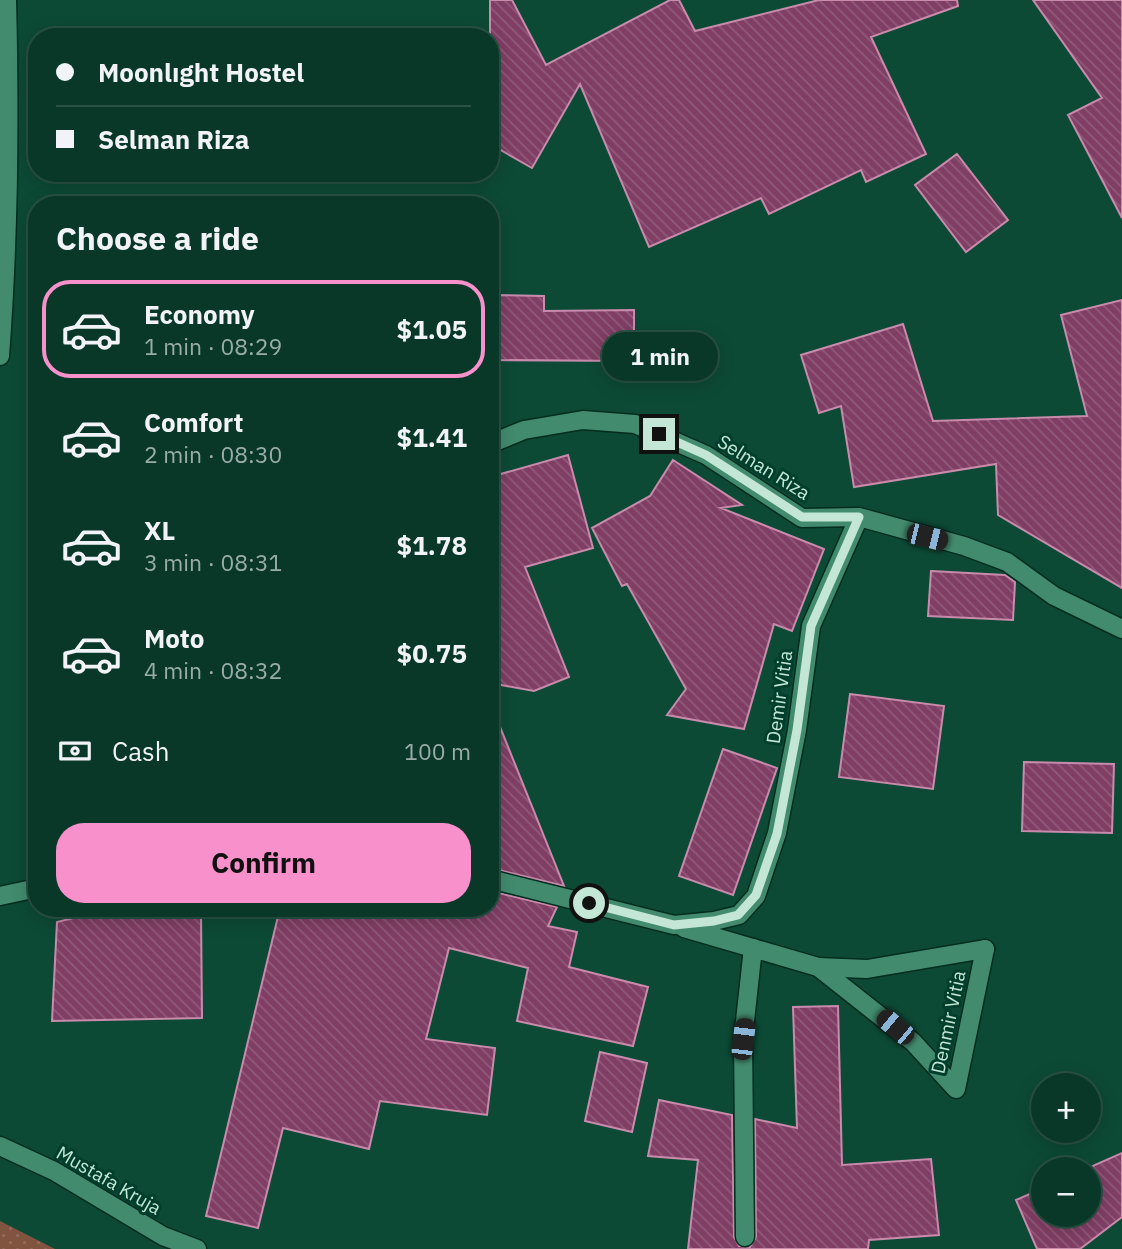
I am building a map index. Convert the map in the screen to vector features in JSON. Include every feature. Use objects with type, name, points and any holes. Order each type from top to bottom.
[{"type":"street","points":[[0,356],[6,283],[7,0]]},
{"type":"street","name":"Selman Riza","points":[[499,440],[524,430],[583,421],[635,424],[706,455],[802,517],[859,517]]},
{"type":"street","points":[[859,517],[964,545],[1007,562],[1054,596],[1122,629]]},
{"type":"street","name":"Demir Vitia","points":[[499,881],[674,925],[714,921],[738,915],[756,895],[780,821],[797,730],[811,626],[859,517]]},
{"type":"street","points":[[0,896],[28,890]]},
{"type":"street","name":"Denmir Vitia","points":[[674,925],[818,967],[867,969],[985,949],[956,1089],[913,1042],[818,967]]},
{"type":"street","points":[[745,1237],[743,1039],[753,948]]},
{"type":"street","name":"Mustafa Kruja","points":[[0,1146],[54,1171],[163,1236],[197,1249]]},
{"type":"shaded area","points":[[0,1221],[55,1249],[0,1249]]},
{"type":"building","points":[[490,0],[512,0],[546,65],[670,0],[679,0],[695,31],[819,0],[957,0],[958,6],[871,37],[926,154],[866,182],[861,170],[769,214],[761,198],[649,247],[580,84],[532,168],[499,149],[499,28],[490,28]]},
{"type":"building","points":[[1033,0],[1122,0],[1122,218],[1068,115],[1102,98]]},
{"type":"building","points":[[957,154],[1008,220],[966,252],[915,185]]},
{"type":"building","points":[[499,295],[544,296],[544,311],[634,310],[634,361],[499,360]]},
{"type":"building","points":[[1122,300],[1122,588],[998,515],[996,464],[854,487],[841,406],[819,413],[801,355],[903,324],[933,421],[1087,416],[1061,315]]},
{"type":"building","points":[[568,455],[593,548],[525,567],[569,677],[534,691],[499,685],[499,474]]},
{"type":"building","points":[[673,460],[742,505],[721,508],[824,549],[792,631],[774,624],[744,729],[667,715],[686,689],[627,584],[622,586],[592,528],[650,496]]},
{"type":"building","points":[[931,571],[1005,575],[1015,582],[1013,620],[928,616]]},
{"type":"building","points":[[850,694],[944,706],[933,789],[839,777]]},
{"type":"building","points":[[499,724],[564,886],[499,870]]},
{"type":"building","points":[[723,749],[777,768],[733,895],[679,876]]},
{"type":"building","points":[[1024,762],[1114,764],[1112,833],[1022,831]]},
{"type":"building","points":[[499,893],[557,907],[548,926],[577,932],[569,967],[648,987],[633,1046],[517,1021],[528,968],[449,948],[426,1039],[495,1048],[487,1115],[380,1101],[369,1149],[283,1128],[258,1228],[206,1216],[278,917],[499,917]]},
{"type":"building","points":[[78,917],[201,917],[202,1018],[52,1021],[57,922]]},
{"type":"building","points":[[838,1006],[842,1165],[931,1159],[939,1235],[869,1240],[868,1249],[688,1249],[698,1160],[648,1156],[659,1100],[732,1115],[734,1237],[739,1246],[750,1247],[756,1237],[755,1119],[797,1128],[793,1007]]},
{"type":"building","points":[[600,1052],[647,1063],[632,1132],[585,1121]]},
{"type":"building","points":[[1122,1153],[1122,1217],[1080,1249],[1037,1249],[1016,1200],[1031,1193],[1031,1227],[1101,1227],[1101,1162]]},
{"type":"route","points":[[589,903],[674,925],[714,921],[738,915],[756,895],[777,834],[797,730],[811,626],[859,517],[802,517],[706,455],[659,434]]}]
